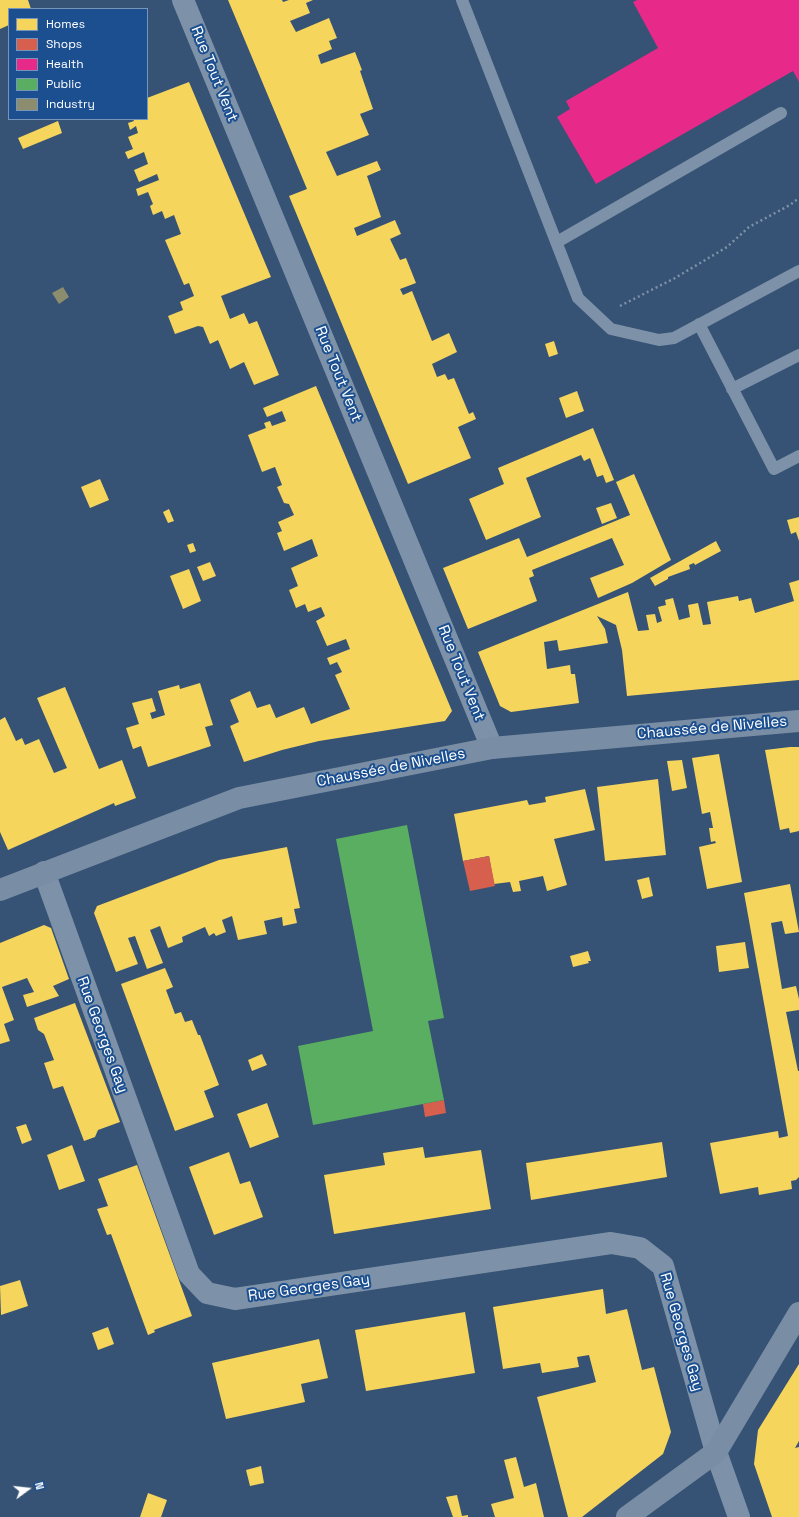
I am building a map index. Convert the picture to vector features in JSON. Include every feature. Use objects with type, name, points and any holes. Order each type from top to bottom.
[{"type":"main road","name":"Chaussée de Nivelles","points":[[0,890],[239,798],[492,748],[799,721]]},
{"type":"main road","points":[[627,1517],[716,1452],[799,1313]]},
{"type":"street","name":"Rue Tout Vent","points":[[183,0],[492,748]]},
{"type":"street","name":"Rue Georges Gay","points":[[44,872],[189,1274],[207,1293],[234,1299],[611,1243],[640,1248],[663,1266],[716,1452],[739,1517]]},
{"type":"lane","points":[[463,1],[578,298],[611,329],[659,340],[674,338],[799,271]]},
{"type":"lane","points":[[557,242],[781,113]]},
{"type":"lane","points":[[699,324],[774,469],[799,456]]},
{"type":"lane","points":[[732,389],[799,355]]},
{"type":"path","points":[[598,317],[675,278],[727,247],[750,227],[790,205],[799,198]]},
{"type":"building: Homes","points":[[0,0],[28,0],[31,8],[8,8],[8,25],[0,29]]},
{"type":"building: Homes","points":[[228,0],[282,0],[283,2],[289,0],[313,0],[306,3],[310,13],[290,21],[296,32],[329,18],[337,38],[329,41],[332,49],[318,55],[321,64],[355,52],[362,70],[360,71],[373,109],[360,114],[369,135],[326,152],[337,176],[377,161],[381,170],[367,176],[381,217],[354,228],[357,236],[395,220],[401,234],[390,239],[400,260],[406,258],[416,283],[400,289],[403,295],[412,291],[432,341],[449,333],[457,352],[432,364],[437,377],[445,374],[448,380],[454,378],[469,414],[473,412],[476,419],[458,427],[471,458],[408,484],[289,196],[307,189]]},
{"type":"building: Homes","points":[[189,82],[271,277],[221,296],[230,319],[244,313],[249,324],[257,321],[279,375],[254,385],[244,362],[230,369],[218,340],[210,344],[203,327],[198,326],[175,334],[168,316],[183,310],[180,302],[194,296],[189,283],[184,285],[165,240],[181,234],[174,215],[165,219],[162,211],[153,215],[150,206],[153,204],[148,192],[138,196],[136,189],[159,180],[157,174],[139,182],[134,170],[148,164],[144,152],[128,159],[125,152],[133,149],[128,137],[138,133],[136,126],[130,130],[128,123],[134,120],[148,120],[148,98]]},
{"type":"building: Homes","points":[[58,121],[62,133],[23,149],[18,138]]},
{"type":"building: Homes","points":[[554,341],[558,354],[549,357],[545,344]]},
{"type":"building: Homes","points":[[316,386],[452,711],[445,721],[319,741],[282,750],[244,762],[230,726],[239,722],[230,700],[250,691],[257,708],[270,704],[276,718],[304,707],[311,724],[350,709],[335,675],[342,672],[337,662],[330,665],[327,658],[350,649],[346,639],[327,646],[316,621],[325,616],[321,607],[308,612],[305,604],[296,608],[289,590],[298,586],[291,568],[318,556],[312,539],[284,551],[277,533],[282,531],[278,522],[294,515],[289,504],[284,503],[277,487],[282,485],[275,467],[262,472],[248,435],[266,428],[264,423],[270,421],[272,426],[286,421],[282,411],[267,417],[263,408]]},
{"type":"building: Homes","points":[[577,391],[584,411],[566,418],[559,398]]},
{"type":"building: Homes","points":[[593,428],[614,480],[606,483],[603,475],[597,477],[590,458],[584,461],[581,455],[526,478],[541,517],[486,540],[469,499],[504,484],[498,468]]},
{"type":"building: Homes","points":[[634,474],[671,560],[632,583],[598,598],[590,578],[624,565],[612,538],[532,570],[534,576],[529,578],[537,601],[468,629],[443,568],[519,538],[527,557],[630,515],[616,482]]},
{"type":"building: Homes","points":[[100,479],[109,500],[90,508],[81,487]]},
{"type":"building: Homes","points":[[611,503],[617,518],[602,524],[596,508]]},
{"type":"building: Homes","points":[[169,509],[174,521],[168,523],[163,512]]},
{"type":"building: Homes","points":[[799,517],[799,541],[796,532],[791,534],[787,520]]},
{"type":"building: Homes","points":[[716,541],[721,551],[695,565],[694,563],[689,565],[690,569],[668,577],[668,579],[655,586],[650,578]]},
{"type":"building: Homes","points":[[193,543],[196,551],[190,553],[187,545]]},
{"type":"building: Homes","points":[[210,562],[216,576],[203,581],[197,567]]},
{"type":"building: Homes","points":[[189,569],[201,601],[183,609],[170,576]]},
{"type":"building: Homes","points":[[799,580],[799,680],[627,696],[622,650],[616,625],[597,616],[605,629],[608,643],[559,651],[557,640],[544,642],[547,669],[570,665],[571,674],[575,674],[579,703],[511,712],[500,706],[478,652],[628,592],[638,631],[649,630],[646,615],[655,614],[657,623],[662,621],[658,607],[666,605],[665,600],[673,598],[679,620],[690,617],[688,605],[698,603],[703,625],[711,624],[707,602],[738,596],[739,601],[751,598],[755,613],[794,601],[789,583]]},
{"type":"building: Homes","points":[[200,683],[213,725],[205,727],[211,746],[148,767],[141,746],[133,749],[126,728],[139,724],[132,703],[152,698],[156,711],[150,713],[152,719],[165,715],[158,691],[179,685],[180,689]]},
{"type":"building: Homes","points":[[65,687],[99,769],[122,760],[136,798],[115,806],[114,803],[8,850],[0,832],[0,720],[5,717],[16,741],[22,738],[25,745],[39,739],[54,773],[67,768],[37,698]]},
{"type":"building: Homes","points":[[799,747],[799,831],[790,833],[789,828],[780,830],[765,750]]},
{"type":"building: Homes","points":[[719,754],[742,882],[707,889],[699,847],[716,843],[715,841],[711,842],[709,828],[713,828],[710,812],[702,814],[692,758]]},
{"type":"building: Homes","points":[[682,760],[687,788],[672,791],[667,761]]},
{"type":"building: Homes","points":[[658,779],[666,855],[605,861],[597,787]]},
{"type":"building: Homes","points":[[585,789],[595,830],[554,839],[567,885],[547,891],[543,876],[519,881],[521,891],[513,892],[510,882],[494,884],[489,856],[463,861],[454,814],[527,800],[529,805],[546,802],[545,797]]},
{"type":"building: Homes","points":[[287,847],[300,908],[294,909],[297,923],[283,926],[282,917],[264,921],[267,934],[238,940],[232,916],[222,920],[226,932],[216,936],[214,933],[209,936],[205,927],[182,937],[183,942],[168,948],[160,926],[150,930],[163,963],[147,969],[135,936],[128,938],[138,964],[116,972],[94,913],[97,906],[219,860]]},
{"type":"building: Homes","points":[[649,877],[653,896],[642,899],[637,880]]},
{"type":"building: Homes","points":[[790,884],[799,932],[785,934],[782,921],[771,923],[782,989],[796,986],[799,999],[799,1010],[786,1012],[799,1071],[799,1177],[796,1180],[791,1181],[792,1189],[759,1195],[758,1187],[720,1194],[710,1143],[778,1131],[779,1138],[788,1136],[744,893]]},
{"type":"building: Homes","points":[[44,925],[51,928],[69,979],[53,986],[59,996],[27,1007],[23,995],[34,992],[27,978],[2,987],[14,1020],[4,1024],[10,1041],[0,1044],[0,943]]},
{"type":"building: Homes","points":[[745,942],[749,968],[719,972],[716,946]]},
{"type":"building: Homes","points":[[588,951],[591,961],[588,961],[589,963],[573,967],[570,956]]},
{"type":"building: Homes","points":[[165,968],[173,987],[166,990],[175,1014],[181,1012],[185,1022],[192,1020],[198,1035],[200,1035],[219,1085],[204,1091],[214,1117],[175,1131],[121,984]]},
{"type":"building: Homes","points":[[75,1003],[120,1122],[98,1130],[95,1137],[84,1141],[63,1086],[53,1089],[44,1063],[54,1060],[44,1034],[38,1030],[34,1018]]},
{"type":"building: Homes","points":[[262,1054],[267,1065],[252,1071],[248,1060]]},
{"type":"building: Homes","points":[[267,1103],[279,1137],[250,1148],[237,1114]]},
{"type":"building: Homes","points":[[26,1124],[32,1140],[22,1144],[16,1127]]},
{"type":"building: Homes","points":[[662,1142],[667,1177],[531,1200],[526,1163]]},
{"type":"building: Homes","points":[[72,1145],[85,1181],[59,1190],[47,1155]]},
{"type":"building: Homes","points":[[423,1147],[425,1158],[481,1150],[491,1209],[334,1234],[324,1175],[385,1165],[383,1153]]},
{"type":"building: Homes","points":[[229,1152],[240,1184],[250,1181],[263,1217],[214,1235],[189,1167]]},
{"type":"building: Homes","points":[[137,1165],[192,1316],[154,1330],[155,1332],[148,1335],[111,1234],[107,1235],[97,1209],[108,1206],[98,1179]]},
{"type":"building: Homes","points":[[20,1280],[28,1306],[1,1315],[0,1286]]},
{"type":"building: Homes","points":[[603,1289],[606,1314],[627,1309],[642,1370],[654,1367],[671,1432],[663,1454],[582,1517],[568,1517],[537,1397],[596,1382],[589,1355],[577,1357],[579,1367],[542,1373],[540,1363],[503,1369],[493,1307]]},
{"type":"building: Homes","points":[[465,1312],[475,1373],[366,1391],[355,1330]]},
{"type":"building: Homes","points":[[108,1327],[114,1344],[98,1350],[92,1333]]},
{"type":"building: Homes","points":[[319,1339],[328,1378],[301,1384],[305,1402],[226,1419],[212,1363]]},
{"type":"building: Homes","points":[[799,1364],[799,1441],[795,1448],[799,1447],[799,1517],[772,1517],[754,1464],[758,1430]]},
{"type":"building: Homes","points":[[516,1457],[524,1487],[536,1483],[544,1517],[495,1517],[491,1504],[514,1498],[504,1460]]},
{"type":"building: Homes","points":[[261,1466],[264,1483],[250,1486],[246,1470]]},
{"type":"building: Homes","points":[[148,1493],[167,1500],[161,1517],[140,1517]]},
{"type":"building: Homes","points":[[457,1495],[462,1516],[468,1515],[468,1517],[453,1517],[446,1497]]},
{"type":"building: Shops","points":[[489,856],[495,886],[470,891],[463,861]]},
{"type":"building: Shops","points":[[444,1100],[446,1113],[425,1117],[423,1104]]},
{"type":"building: Health","points":[[637,0],[799,0],[799,82],[793,71],[596,184],[557,117],[570,109],[566,101],[658,48],[633,2]]},
{"type":"building: Public","points":[[407,825],[444,1018],[428,1021],[444,1100],[313,1125],[298,1046],[373,1031],[336,839]]},
{"type":"building: Industry","points":[[63,287],[69,297],[59,304],[52,293]]}]
